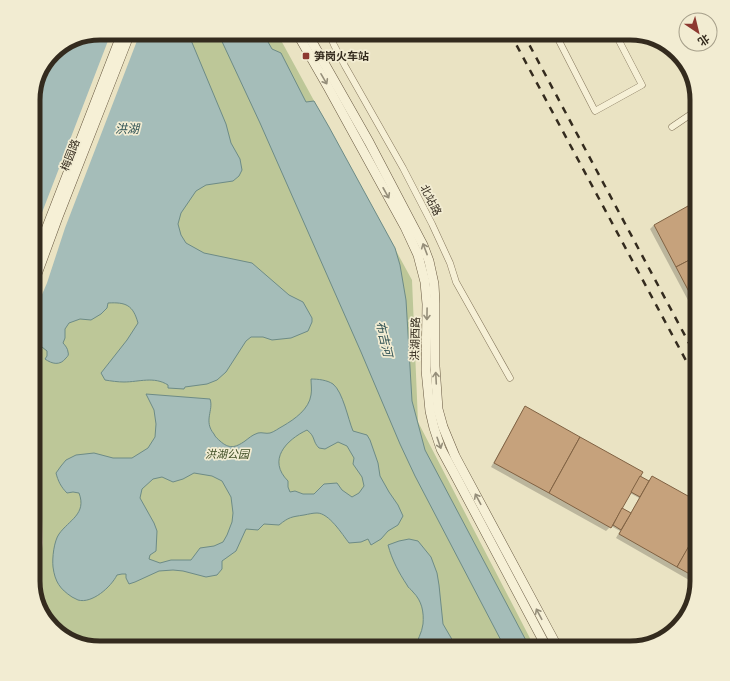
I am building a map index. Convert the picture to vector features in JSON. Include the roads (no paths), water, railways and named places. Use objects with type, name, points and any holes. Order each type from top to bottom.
[{"type":"main road","name":"梅园路","points":[[40,245],[119,40]]},
{"type":"main road","name":"梅园路","points":[[40,266],[127,40]]},
{"type":"main road","name":"洪湖西路","points":[[301,40],[405,227],[418,255],[424,275],[427,295],[426,370],[430,411],[434,428],[441,449],[543,641]]},
{"type":"main road","name":"洪湖西路","points":[[311,40],[369,142],[423,245],[429,261],[434,284],[438,409],[443,427],[455,456],[554,641]]},
{"type":"street","name":"北站路","points":[[332,40],[403,168],[450,262],[456,282],[510,378]]},
{"type":"street","points":[[559,40],[595,111],[642,85],[619,40]]},
{"type":"street","points":[[672,127],[690,115]]},
{"type":"water","name":"洪湖","points":[[191,40],[226,124],[231,143],[240,159],[242,170],[239,176],[233,181],[206,185],[196,191],[181,213],[178,224],[181,235],[186,243],[204,253],[252,263],[289,295],[303,302],[312,318],[308,331],[291,338],[272,340],[263,337],[251,337],[246,341],[226,372],[217,380],[207,384],[185,387],[184,389],[168,388],[168,385],[163,382],[152,380],[124,382],[105,380],[101,373],[127,340],[138,323],[134,312],[131,308],[124,304],[108,303],[107,308],[101,314],[91,320],[80,319],[69,323],[65,329],[65,338],[63,343],[68,351],[68,355],[64,361],[53,363],[45,359],[47,356],[47,351],[42,347],[40,348],[40,96],[45,77],[50,67],[67,50],[88,41]]},
{"type":"water","name":"布吉河","points":[[221,40],[267,40],[272,49],[281,53],[306,102],[314,101],[395,248],[400,265],[406,300],[412,401],[425,450],[526,641],[501,641],[415,476],[260,123]]},
{"type":"water","points":[[311,379],[328,382],[337,388],[353,431],[367,435],[370,440],[378,463],[380,476],[403,516],[398,525],[371,545],[368,539],[361,542],[349,543],[331,520],[322,514],[314,513],[296,516],[279,525],[264,524],[258,530],[246,529],[236,551],[222,561],[222,569],[217,575],[206,577],[183,571],[159,571],[129,584],[126,574],[122,574],[117,575],[110,585],[100,594],[83,601],[72,597],[61,588],[55,577],[53,567],[55,545],[59,534],[76,516],[81,506],[79,493],[67,493],[61,486],[56,473],[66,460],[76,455],[94,453],[113,458],[132,458],[148,448],[155,437],[156,424],[154,410],[146,394],[210,399],[211,407],[209,425],[216,437],[223,444],[232,447],[256,434],[273,432],[297,417],[310,400]],"holes":[[[307,430],[312,435],[319,448],[325,449],[338,442],[347,446],[354,458],[353,464],[362,477],[364,486],[359,493],[352,497],[342,490],[337,483],[324,484],[314,494],[303,494],[295,491],[290,492],[288,481],[279,466],[279,458],[286,445],[292,439]],[[194,473],[212,476],[222,481],[231,497],[233,513],[232,522],[227,535],[223,542],[214,546],[200,548],[191,560],[171,560],[160,563],[149,559],[150,555],[156,551],[157,531],[140,498],[142,489],[153,479],[162,477],[173,482]]]},
{"type":"water","points":[[409,539],[418,541],[431,557],[437,573],[443,624],[453,641],[418,641],[423,624],[422,607],[399,571],[388,545]]},
{"type":"railway","points":[[514,40],[690,368]]},
{"type":"railway","points":[[527,40],[690,345]]},
{"type":"place","name":"笋岗火车站","points":[[306,56]]},
{"type":"park label","name":"洪湖公园","points":[[227,454]]}]
